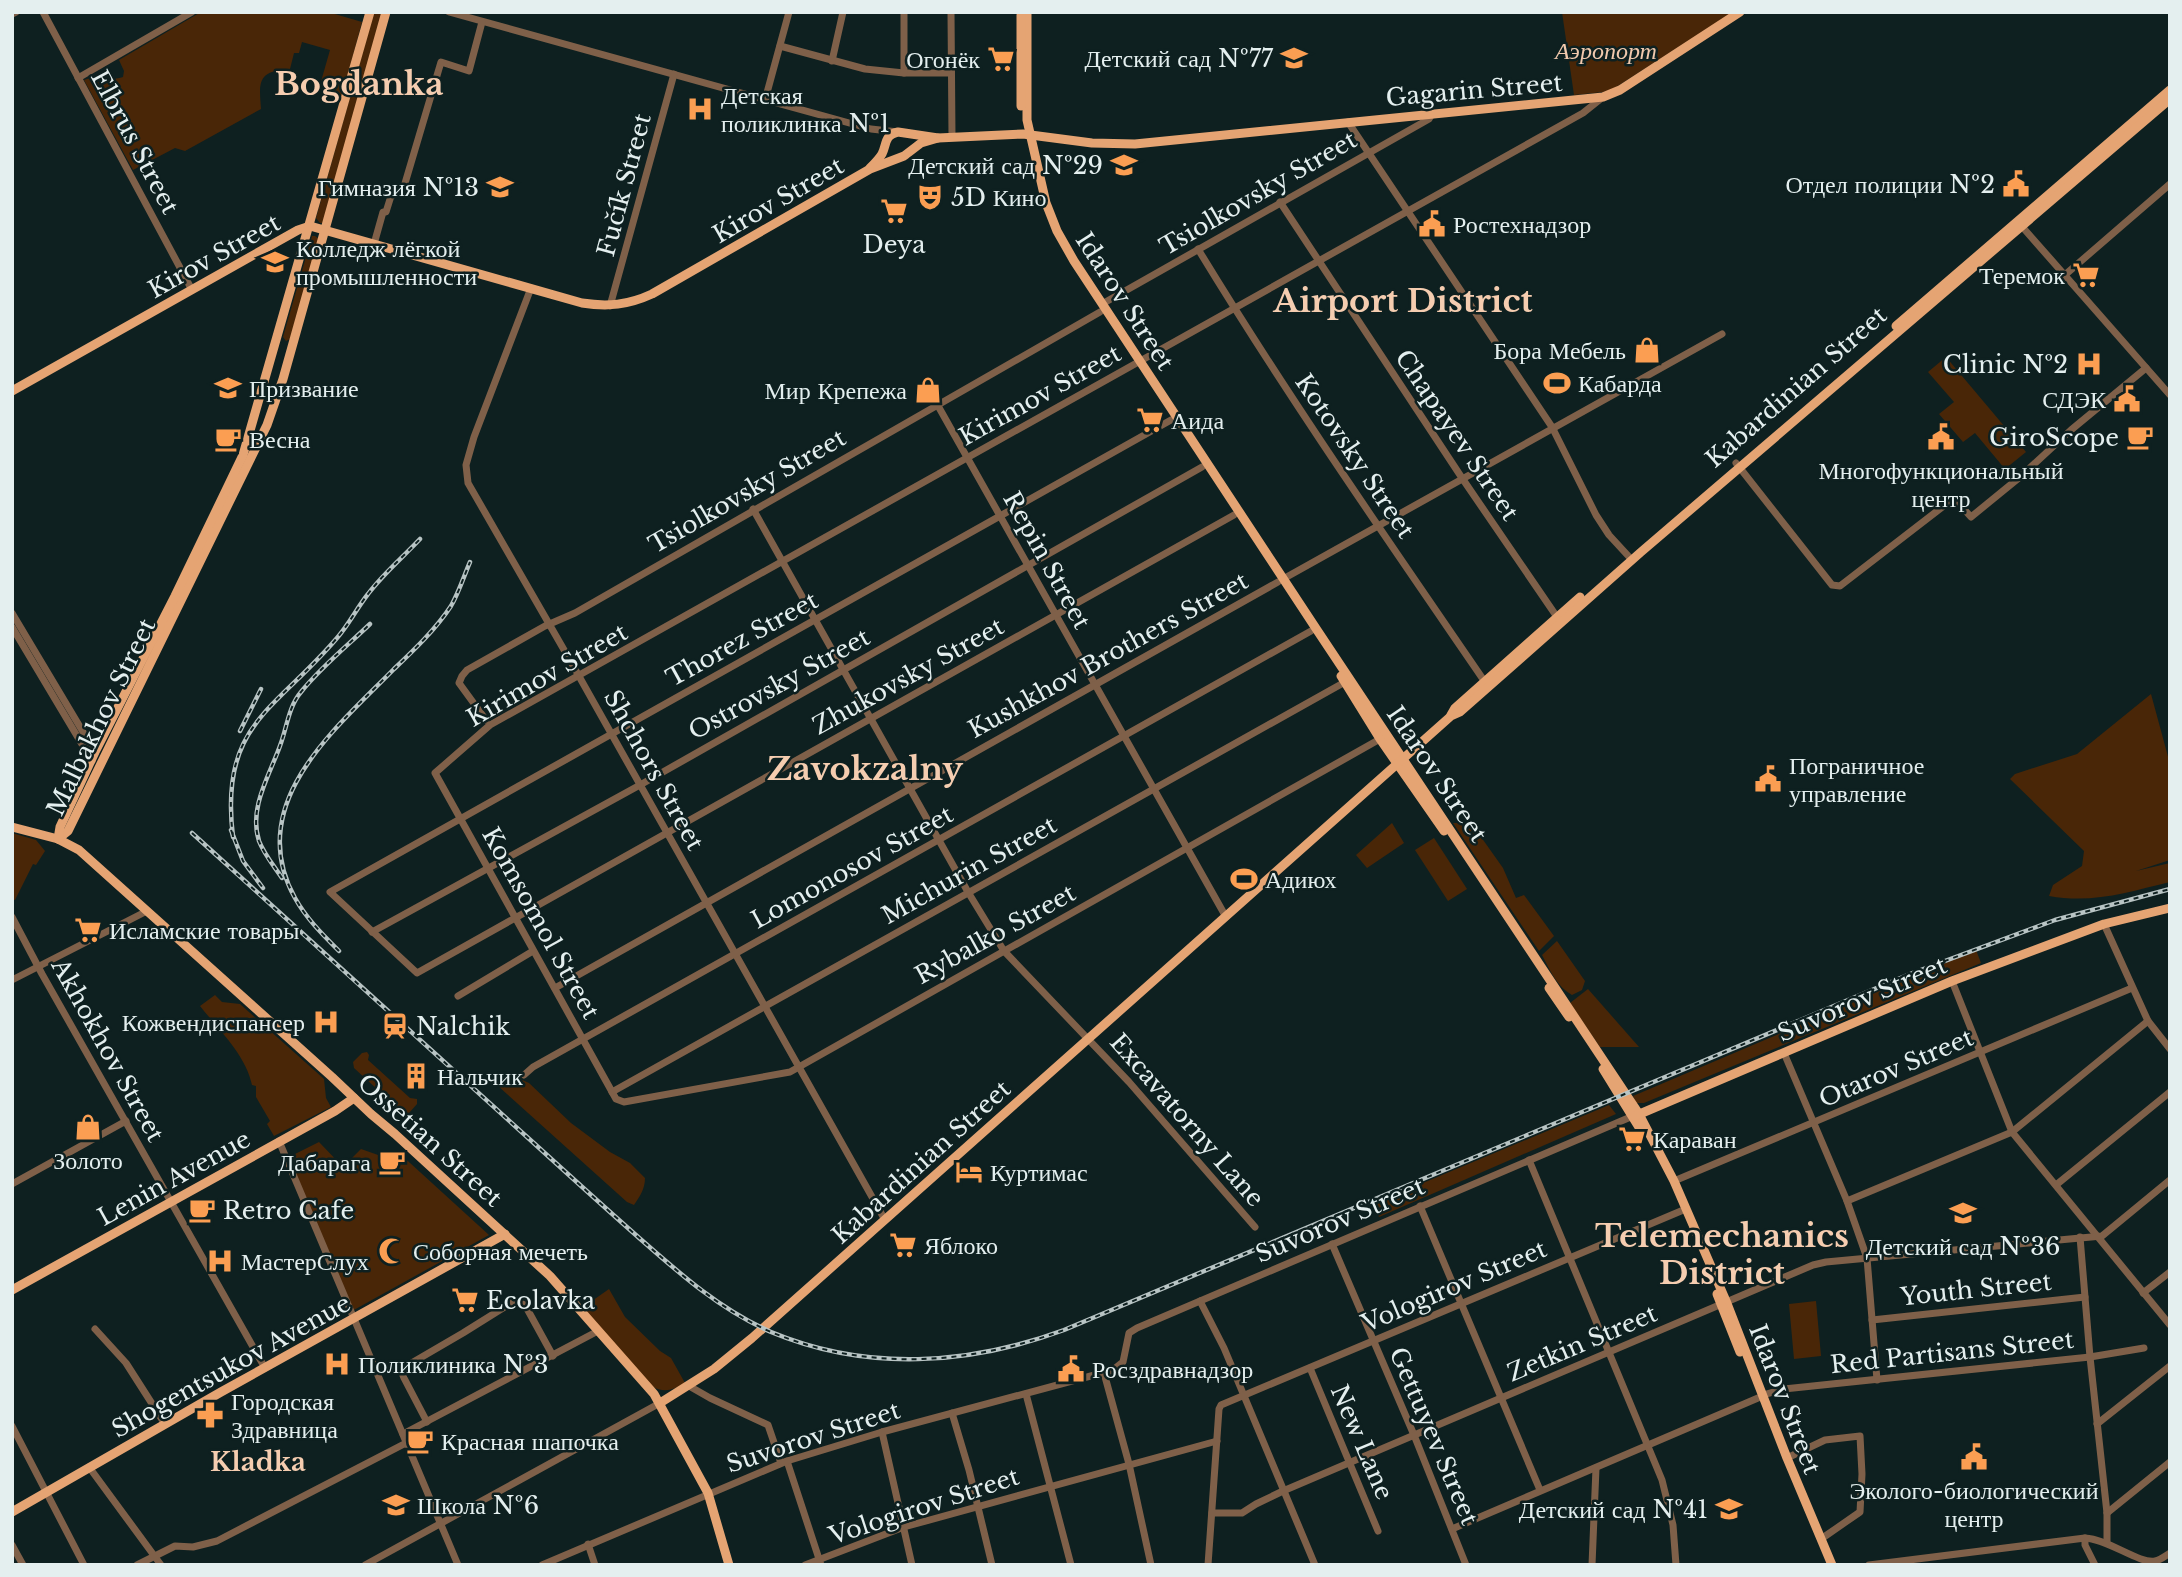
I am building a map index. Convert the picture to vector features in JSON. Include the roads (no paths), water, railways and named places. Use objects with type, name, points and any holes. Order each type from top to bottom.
[{"type":"main road","name":"Malbakhov Street","points":[[58,839],[60,827],[93,756],[243,454],[370,12]]},
{"type":"main road","name":"Malbakhov Street","points":[[58,839],[68,831],[267,425],[282,384],[386,12]]},
{"type":"main road","name":"Idarov Street","points":[[1021,12],[1026,134],[1039,200],[1050,228],[1071,266],[1636,1115],[1674,1181],[1760,1396],[1786,1472],[1826,1565]]},
{"type":"main road","name":"Idarov Street","points":[[1027,12],[1026,134],[1050,215],[1101,308]]},
{"type":"main road","name":"Kirimov Street","points":[[1603,97],[1620,90],[1740,12]]},
{"type":"main road","name":"Kabardinian Street","points":[[2020,224],[2170,90]]},
{"type":"main road","name":"Gagarin Street","points":[[938,138],[1026,134],[1104,144],[1135,144],[1603,97]]},
{"type":"main road","name":"Kabardinian Street","points":[[660,1403],[689,1386],[752,1338],[1451,716],[1460,712],[1630,558],[2170,99]]},
{"type":"main road","points":[[870,169],[879,159],[889,135],[901,133],[938,138]]},
{"type":"main road","points":[[901,133],[911,143],[908,152]]},
{"type":"main road","points":[[885,145],[889,155],[898,158],[921,143],[938,138]]},
{"type":"main road","name":"Kirov Street","points":[[12,391],[298,230],[310,226],[582,303],[610,306],[630,303],[652,294],[870,169],[898,158]]},
{"type":"main road","name":"Idarov Street","points":[[1136,362],[1202,467],[1280,580],[1380,739],[1401,761]]},
{"type":"main road","name":"Kabardinian Street","points":[[1451,716],[1455,708],[1557,617],[1630,558]]},
{"type":"main road","name":"Ossetian Street","points":[[12,827],[58,839],[79,850],[550,1276],[660,1403],[708,1493],[729,1565]]},
{"type":"main road","name":"Suvorov Street","points":[[1636,1115],[1952,981],[2104,925],[2170,908]]},
{"type":"main road","name":"Lenin Avenue","points":[[12,1290],[354,1098]]},
{"type":"main road","name":"Idarov Street","points":[[1636,1115],[1724,1303]]},
{"type":"main road","name":"Shogentsukov Avenue","points":[[12,1512],[505,1234]]},
{"type":"main road","name":"Idarov Street","points":[[1760,1396],[1832,1565]]},
{"type":"street","name":"Elbrus Street","points":[[43,12],[192,290]]},
{"type":"street","points":[[78,78],[192,12]]},
{"type":"street","points":[[449,12],[871,129],[901,133]]},
{"type":"street","points":[[765,100],[789,12]]},
{"type":"street","points":[[832,61],[843,12]]},
{"type":"street","points":[[904,73],[905,12]]},
{"type":"street","points":[[951,12],[952,137]]},
{"type":"street","points":[[373,244],[391,196],[403,190],[441,62],[469,71],[482,22]]},
{"type":"street","points":[[780,46],[865,69],[904,73],[951,73]]},
{"type":"street","name":"Fučík Street","points":[[610,306],[674,74]]},
{"type":"street","name":"Kirimov Street","points":[[435,773],[487,727],[1583,113],[1603,97]]},
{"type":"street","name":"Tsiolkovsky Street","points":[[486,720],[459,683],[467,670],[575,612],[937,404],[1198,249],[1429,119],[1432,114]]},
{"type":"street","points":[[1348,122],[1552,427],[1596,515],[1609,535],[1630,558]]},
{"type":"street","points":[[871,129],[885,145]]},
{"type":"street","points":[[2066,274],[2170,184]]},
{"type":"street","name":"Chapayev Street","points":[[1280,202],[1557,617]]},
{"type":"street","points":[[2020,224],[2170,395]]},
{"type":"street","name":"Kotovsky Street","points":[[1198,249],[1377,525],[1485,682]]},
{"type":"street","name":"Shchors Street","points":[[531,288],[466,465],[466,475],[472,492],[886,1220]]},
{"type":"street","name":"Kushkhov Brothers Street","points":[[555,988],[1721,334]]},
{"type":"street","points":[[1738,465],[1832,585],[1840,586],[1954,498],[1971,517],[2146,368]]},
{"type":"street","name":"Repin Street","points":[[937,404],[1226,917]]},
{"type":"street","name":"Thorez Street","points":[[372,932],[330,892],[1171,420]]},
{"type":"street","name":"Ostrovsky Street","points":[[372,932],[640,785],[1202,467]]},
{"type":"street","name":"Excavatorny Lane","points":[[753,509],[968,892],[1004,951],[1129,1082],[1255,1227]]},
{"type":"street","name":"Zhukovsky Street","points":[[372,932],[417,973],[1234,515]]},
{"type":"street","points":[[12,613],[93,756]]},
{"type":"street","points":[[12,627],[93,756]]},
{"type":"street","name":"Lomonosov Street","points":[[524,1075],[533,1067],[1311,631]]},
{"type":"street","name":"Michurin Street","points":[[612,1092],[1345,682]]},
{"type":"street","name":"Rybalko Street","points":[[612,1092],[620,1101],[634,1102],[786,1073],[1380,739]]},
{"type":"street","name":"Komsomol Street","points":[[435,773],[612,1092]]},
{"type":"street","points":[[12,980],[147,911]]},
{"type":"street","name":"Akhokhov Street","points":[[12,917],[265,1368]]},
{"type":"street","points":[[2104,925],[2148,1021],[2170,1049]]},
{"type":"street","points":[[458,996],[533,951]]},
{"type":"street","points":[[1952,981],[2012,1132],[2170,1325]]},
{"type":"street","name":"Otarov Street","points":[[1674,1181],[2132,988]]},
{"type":"street","points":[[1847,1201],[2012,1132],[2148,1021]]},
{"type":"street","points":[[1784,1053],[1847,1201],[1867,1258],[1877,1380]]},
{"type":"street","points":[[2056,1185],[2170,1092]]},
{"type":"street","name":"Suvorov Street","points":[[542,1565],[784,1462],[882,1432],[1117,1368],[1123,1362],[1127,1336],[1131,1331],[1636,1115]]},
{"type":"street","points":[[12,1184],[126,1121]]},
{"type":"street","points":[[279,1141],[458,1565]]},
{"type":"street","points":[[1529,1160],[1662,1480],[1674,1525],[1676,1565]]},
{"type":"street","points":[[2097,1237],[2102,1236],[2170,1181]]},
{"type":"street","points":[[1420,1206],[1540,1490]]},
{"type":"street","name":"Vologirov Street","points":[[805,1565],[820,1562],[904,1527],[1217,1441],[1219,1406],[1681,1211]]},
{"type":"street","points":[[2080,1237],[2107,1513],[2107,1542]]},
{"type":"street","name":"Zetkin Street","points":[[1212,1513],[1242,1513],[1283,1491],[1349,1462],[1820,1263],[2097,1237]]},
{"type":"street","name":"Gettuyev Street","points":[[1332,1244],[1466,1565]]},
{"type":"street","points":[[2143,1293],[2170,1272]]},
{"type":"street","name":"Youth Street","points":[[1872,1320],[2085,1297]]},
{"type":"street","points":[[427,1422],[404,1378],[403,1368],[514,1301],[525,1305],[553,1356]]},
{"type":"street","points":[[1200,1301],[1224,1349],[1315,1565]]},
{"type":"street","points":[[96,1329],[126,1363],[165,1424]]},
{"type":"street","points":[[403,1433],[598,1331]]},
{"type":"street","name":"Red Partisans Street","points":[[1452,1529],[1760,1396],[1784,1389],[2090,1357],[2144,1348]]},
{"type":"street","points":[[2097,1424],[2170,1366]]},
{"type":"street","name":"New Lane","points":[[1310,1368],[1378,1531]]},
{"type":"street","points":[[1104,1373],[1129,1464],[1151,1565]]},
{"type":"street","points":[[689,1386],[768,1425],[820,1562]]},
{"type":"street","points":[[1026,1394],[1071,1565]]},
{"type":"street","name":"Kabardinian Street","points":[[365,1565],[660,1403]]},
{"type":"street","points":[[952,1413],[992,1565]]},
{"type":"street","points":[[12,1426],[84,1565]]},
{"type":"street","points":[[882,1432],[912,1565]]},
{"type":"street","points":[[1787,1458],[1825,1440],[1860,1436],[1860,1512],[1821,1539]]},
{"type":"street","points":[[1208,1565],[1217,1441]]},
{"type":"street","points":[[136,1565],[175,1546],[193,1547],[216,1541],[407,1443]]},
{"type":"street","points":[[2107,1513],[2170,1462]]},
{"type":"street","points":[[89,1468],[161,1565]]},
{"type":"street","points":[[1591,1565],[1596,1468]]},
{"type":"street","points":[[2085,1538],[2085,1545],[2095,1565]]},
{"type":"street","points":[[1869,1565],[2085,1538],[2107,1542],[2149,1561],[2158,1560],[2170,1553]]},
{"type":"street","points":[[589,1544],[595,1565]]},
{"type":"street","points":[[12,1545],[23,1565]]},
{"type":"railway","points":[[233,837],[231,799],[235,768],[243,744],[256,722],[337,638],[374,587],[420,539]]},
{"type":"railway","points":[[339,951],[299,905],[282,864],[280,831],[288,800],[303,771],[323,743],[445,615],[470,562]]},
{"type":"railway","points":[[282,878],[266,855],[256,828],[262,790],[297,698],[317,674],[370,624]]},
{"type":"railway","points":[[240,731],[261,689]]},
{"type":"railway","points":[[231,830],[243,861],[263,888]]},
{"type":"railway","points":[[192,833],[599,1202],[700,1289],[752,1323],[771,1332],[807,1345],[881,1358],[955,1357],[992,1351],[1064,1330],[1910,974],[2055,920],[2170,889]]},
{"type":"place","name":"Детский сад №77","points":[[1294,58]]},
{"type":"place","name":"Огонёк","points":[[1001,59]]},
{"type":"place","name":"Детская поликлинка №1","points":[[700,109]]},
{"type":"place","name":"Детский сад №29","points":[[1124,165]]},
{"type":"place","name":"Отдел полиции №2","points":[[2016,184]]},
{"type":"place","name":"Гимназия №13","points":[[500,187]]},
{"type":"place","name":"5D Кино","points":[[930,197]]},
{"type":"place","name":"Deya","points":[[894,211]]},
{"type":"place","name":"Ростехнадзор","points":[[1432,224]]},
{"type":"place","name":"Колледж лёгкой промышленности","points":[[275,262]]},
{"type":"place","name":"Теремок","points":[[2086,275]]},
{"type":"place","name":"Бора Мебель","points":[[1647,350]]},
{"type":"place","name":"Clinic №2","points":[[2089,364]]},
{"type":"place","name":"Кабарда","points":[[1557,383]]},
{"type":"place","name":"Призвание","points":[[228,388]]},
{"type":"place","name":"Мир Крепежа","points":[[928,390]]},
{"type":"place","name":"СДЭК","points":[[2127,399]]},
{"type":"place","name":"Аида","points":[[1150,420]]},
{"type":"place","name":"Многофункциональный центр","points":[[1941,437]]},
{"type":"place","name":"GiroScope","points":[[2140,437]]},
{"type":"place","name":"Весна","points":[[228,439]]},
{"type":"place","name":"Пограничное управление","points":[[1768,779]]},
{"type":"place","name":"Адиюх","points":[[1244,879]]},
{"type":"place","name":"Исламские товары","points":[[88,930]]},
{"type":"place","name":"Кожвендиспансер","points":[[326,1022]]},
{"type":"place","name":"Nalchik","points":[[395,1026]]},
{"type":"place","name":"Нальчик","points":[[416,1076]]},
{"type":"place","name":"Золото","points":[[88,1127]]},
{"type":"place","name":"Караван","points":[[1632,1139]]},
{"type":"place","name":"Дабарага","points":[[392,1162]]},
{"type":"place","name":"Куртимас","points":[[969,1172]]},
{"type":"place","name":"Retro Cafe","points":[[202,1210]]},
{"type":"place","name":"Детский сад №36","points":[[1963,1213]]},
{"type":"place","name":"Яблоко","points":[[903,1245]]},
{"type":"place","name":"Соборная мечеть","points":[[392,1251]]},
{"type":"place","name":"МастерСлух","points":[[220,1261]]},
{"type":"place","name":"Ecolavka","points":[[465,1300]]},
{"type":"place","name":"Поликлиника №3","points":[[337,1364]]},
{"type":"place","name":"Росздравнадзор","points":[[1071,1369]]},
{"type":"place","name":"Городская Здравница","points":[[210,1415]]},
{"type":"place","name":"Красная шапочка","points":[[420,1441]]},
{"type":"place","name":"Эколого-биологический центр","points":[[1974,1457]]},
{"type":"place","name":"Школа №6","points":[[396,1505]]},
{"type":"place","name":"Детский сад №41","points":[[1729,1509]]},
{"type":"district","name":"Bogdanka","points":[[359,84]]},
{"type":"district","name":"Airport District","points":[[1403,301]]},
{"type":"district","name":"Zavokzalny","points":[[865,769]]},
{"type":"district","name":"Telemechanics District","points":[[1722,1254]]},
{"type":"district","name":"Kladka","points":[[258,1462]]},
{"type":"park label","name":"Аэропорт","points":[[1606,50]]}]
